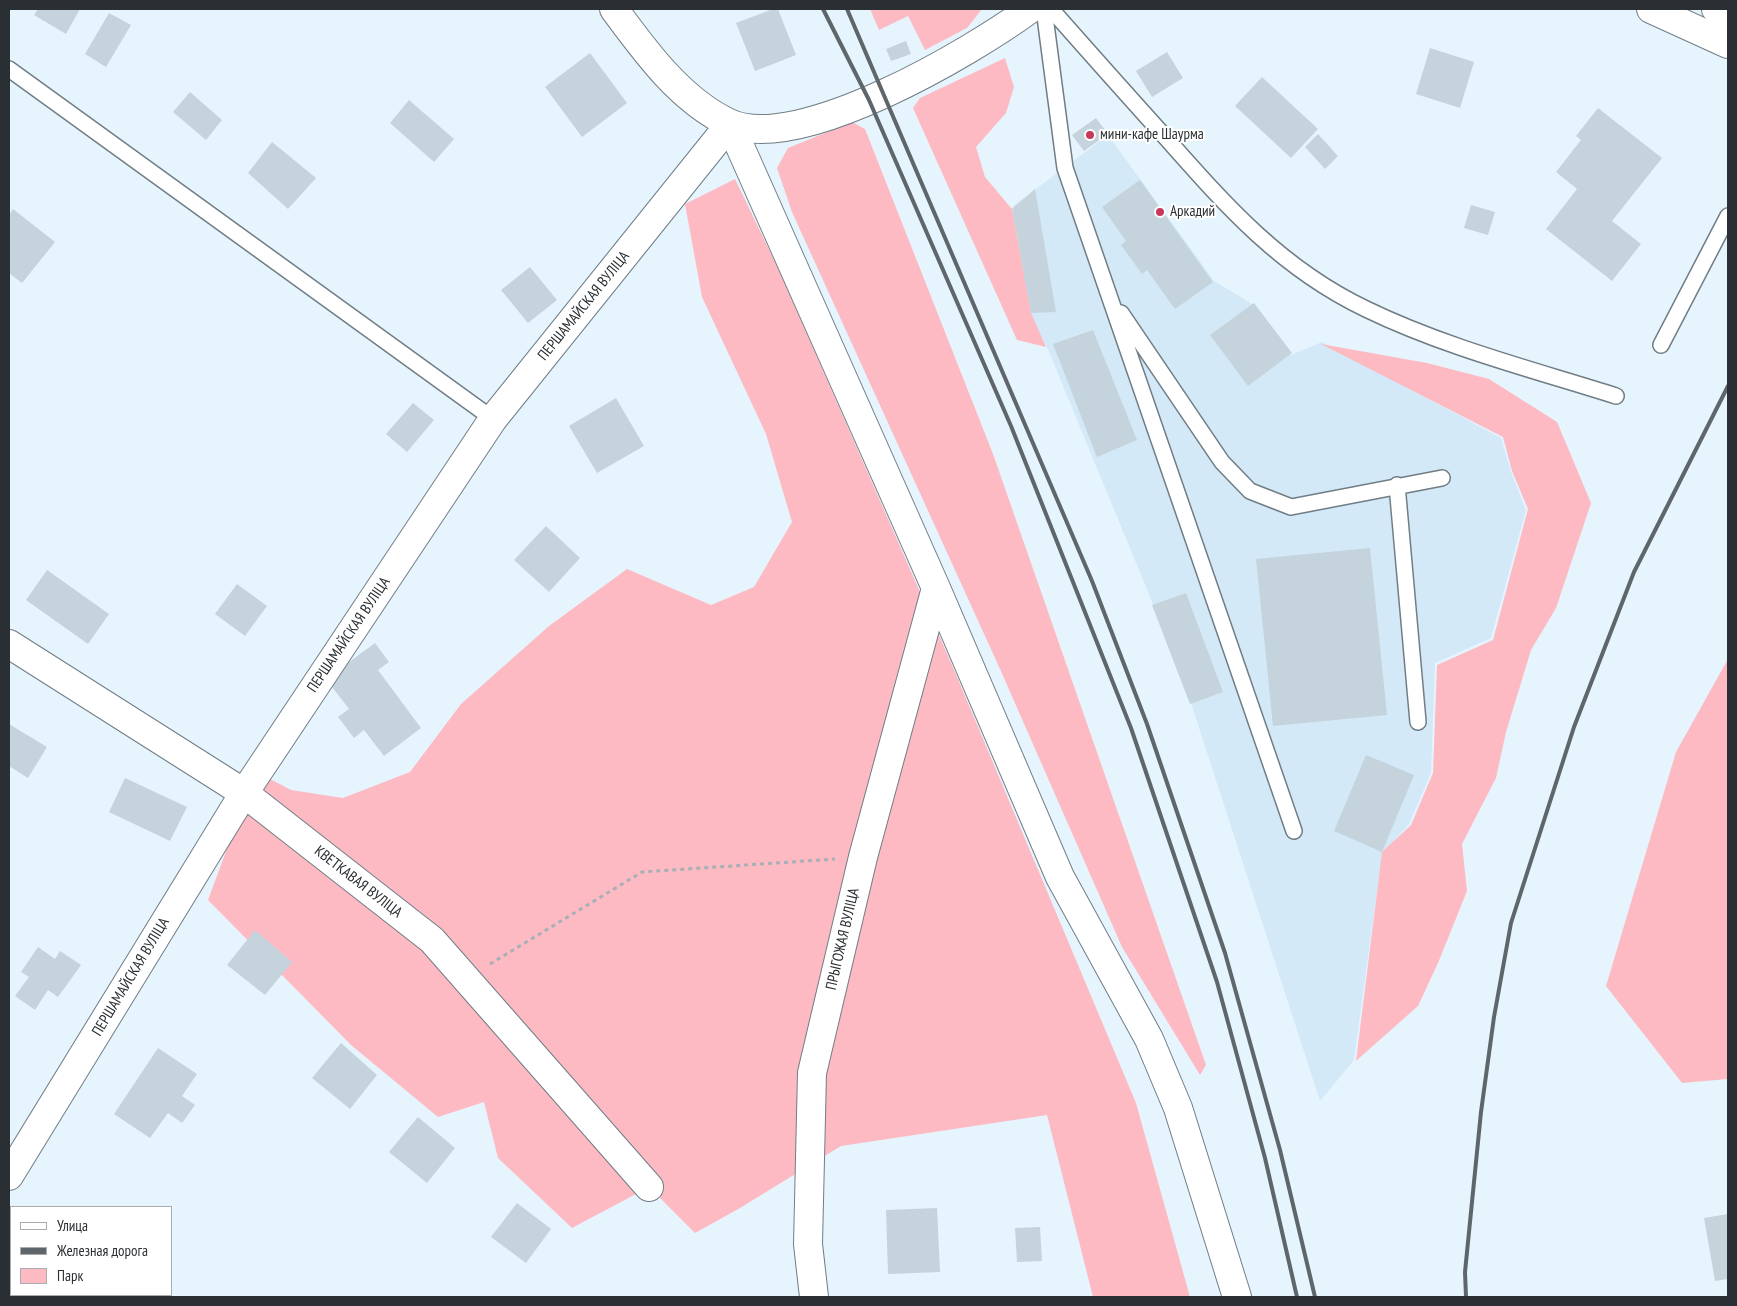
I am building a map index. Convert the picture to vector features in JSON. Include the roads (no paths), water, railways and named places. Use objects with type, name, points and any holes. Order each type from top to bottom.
[{"type":"street","points":[[614,9],[642,48],[669,78],[701,105],[730,124],[755,130],[790,127],[869,100],[962,54],[997,33],[1030,9]]},
{"type":"street","points":[[1651,9],[1728,44]]},
{"type":"street","points":[[1716,9],[1728,23]]},
{"type":"street","points":[[730,124],[936,588],[1060,878],[1149,1038],[1171,1090],[1237,1297]]},
{"type":"street","name":"ПЕРШАМАЙСКАЯ ВУЛІЦА","points":[[9,1176],[244,793],[493,419],[730,124]]},
{"type":"street","name":"ПРЫГОЖАЯ ВУЛІЦА","points":[[814,1297],[808,1244],[812,1072],[863,857],[936,588]]},
{"type":"street","name":"КВЕТКАВАЯ ВУЛІЦА","points":[[9,644],[244,793],[432,940],[649,1187]]},
{"type":"lane","points":[[1044,9],[1065,168],[1294,831]]},
{"type":"lane","points":[[1051,9],[1232,212],[1270,247],[1325,286],[1365,309],[1418,332],[1616,396]]},
{"type":"lane","points":[[9,69],[493,419]]},
{"type":"lane","points":[[1661,344],[1728,216]]},
{"type":"lane","points":[[1108,295],[1222,462],[1250,491],[1290,507],[1397,485],[1442,478]]},
{"type":"lane","points":[[1397,485],[1418,722]]},
{"type":"railway","points":[[823,9],[869,100],[1011,426],[1131,728],[1217,982],[1265,1158],[1297,1297]]},
{"type":"railway","points":[[847,9],[1092,581],[1147,724],[1225,953],[1280,1150],[1315,1297]]},
{"type":"railway","points":[[1466,1297],[1465,1272],[1481,1112],[1494,1017],[1511,923],[1574,727],[1634,572],[1728,386]]},
{"type":"place","name":"мини-кафе Шаурма","points":[[1090,135]]},
{"type":"place","name":"Аркадий","points":[[1160,212]]}]
